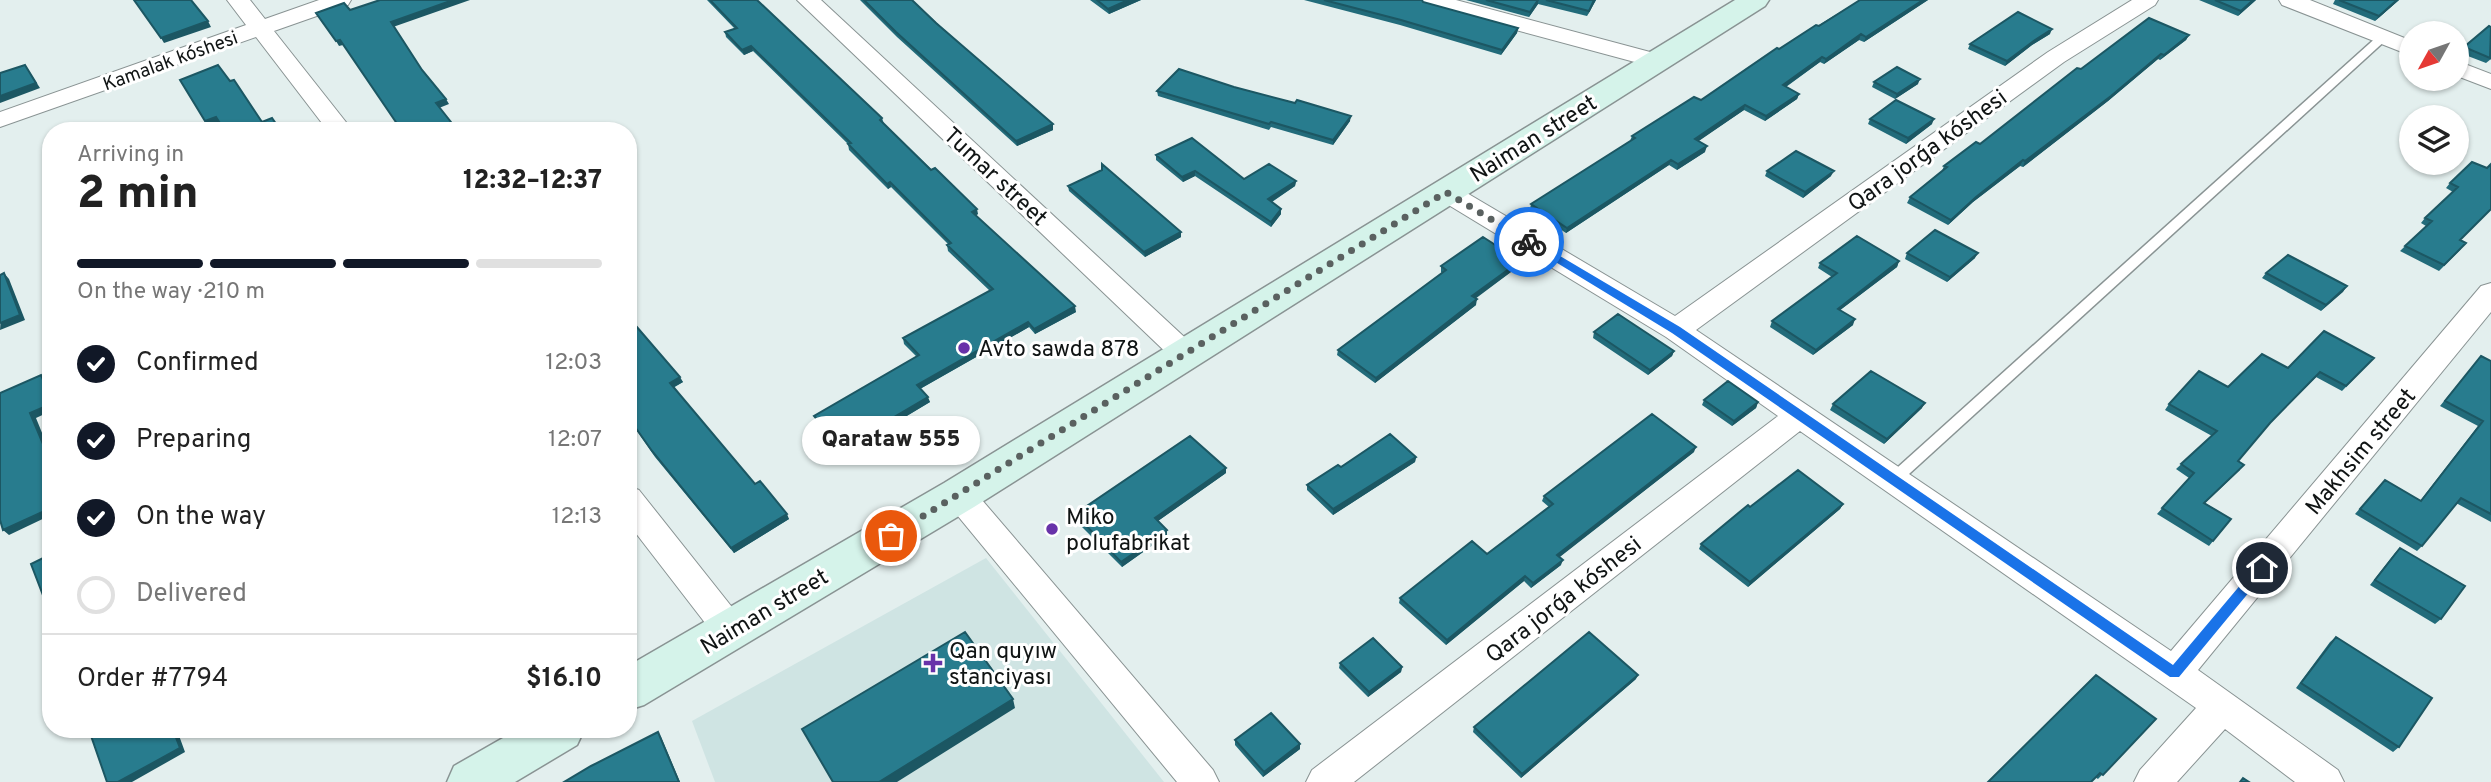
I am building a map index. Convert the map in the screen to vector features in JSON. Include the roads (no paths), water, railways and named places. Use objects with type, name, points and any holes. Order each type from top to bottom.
[{"type":"main road","name":"Naiman street","points":[[637,685],[959,495],[1755,0]]},
{"type":"main road","points":[[471,782],[547,738]]},
{"type":"street","points":[[238,0],[334,122]]},
{"type":"street","name":"Kamalak kóshesi","points":[[0,120],[340,0]]},
{"type":"street","name":"Tumar street","points":[[808,0],[1184,353]]},
{"type":"street","points":[[1431,0],[1657,61]]},
{"type":"street","name":"Qara jorǵa kóshesi","points":[[1676,330],[2056,57],[2147,0]]},
{"type":"street","points":[[2298,1],[2399,44]]},
{"type":"street","points":[[2469,73],[2491,82]]},
{"type":"street","points":[[1446,192],[1676,330],[2222,706],[2325,782]]},
{"type":"street","name":"Makhsim street","points":[[2174,673],[2491,293]]},
{"type":"street","name":"Qara jorǵa kóshesi","points":[[1325,782],[1800,415]]},
{"type":"street","points":[[959,495],[1200,782]]},
{"type":"street","points":[[637,511],[731,631]]},
{"type":"street","points":[[2153,782],[2222,706]]},
{"type":"lane","points":[[1894,480],[2383,37]]},
{"type":"place","name":"Avto sawda 878","points":[[964,348]]},
{"type":"place","name":"Miko polufabrikat","points":[[1052,529]]},
{"type":"place","name":"Qarataw 555","points":[[891,536]]},
{"type":"place","name":"Qan quyıw stanciyası","points":[[933,663]]}]
